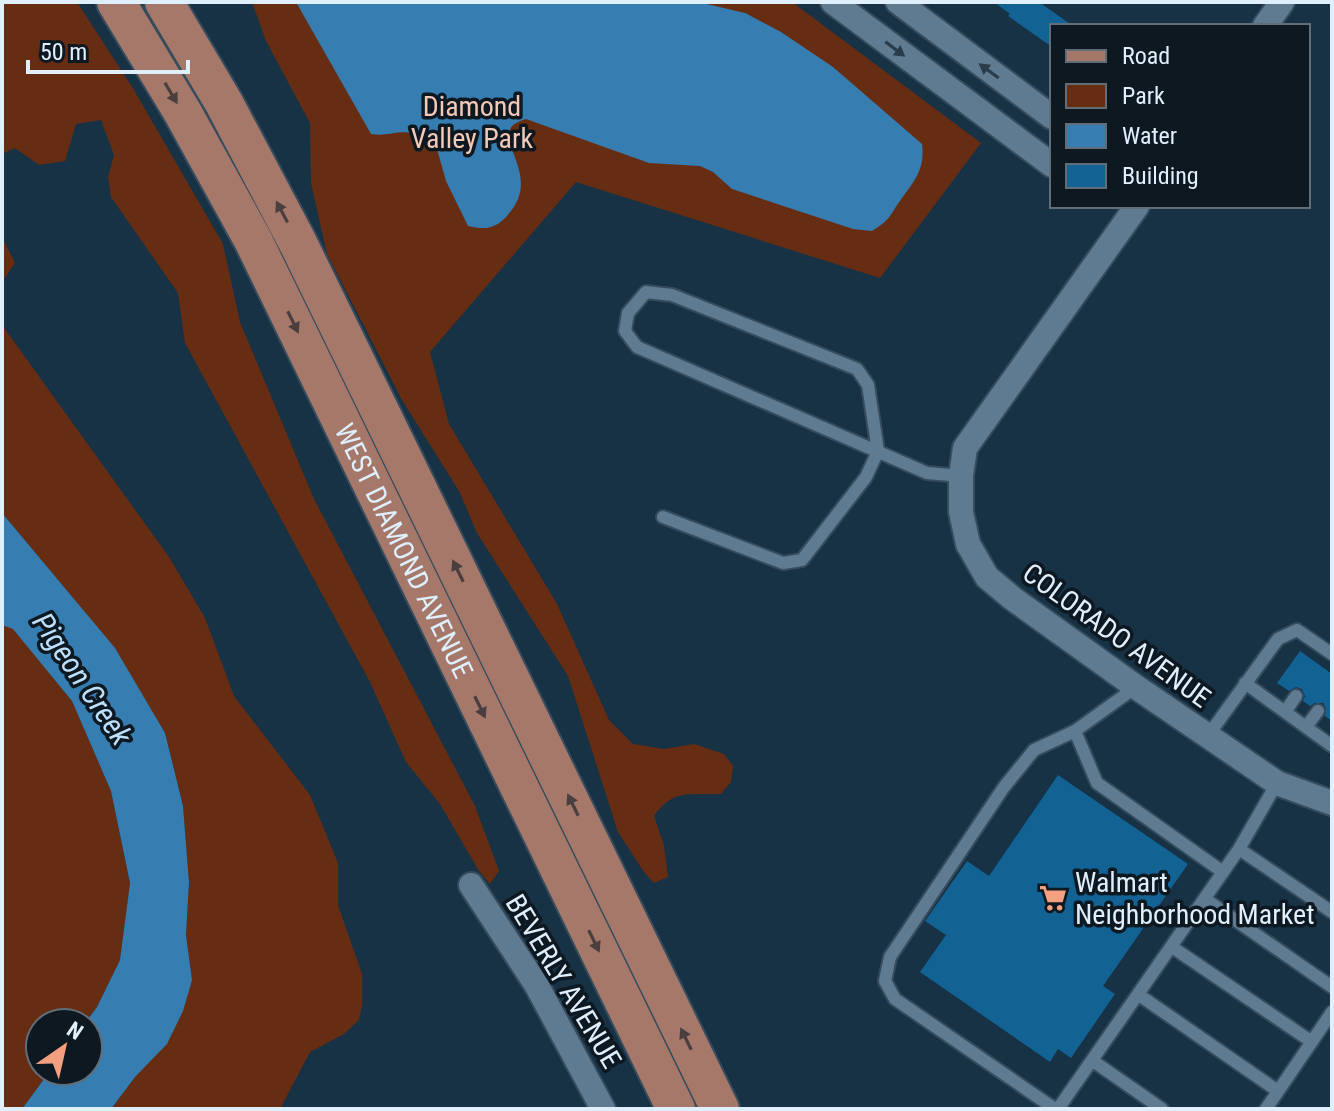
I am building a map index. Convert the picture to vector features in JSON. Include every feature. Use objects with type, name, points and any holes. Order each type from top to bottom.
[{"type":"main road","name":"WEST DIAMOND AVENUE","points":[[116,2],[183,113],[253,240],[676,1109]]},
{"type":"main road","name":"WEST DIAMOND AVENUE","points":[[164,2],[224,103],[298,243],[720,1109]]},
{"type":"street","points":[[833,2],[1050,164]]},
{"type":"street","points":[[898,2],[1050,116]]},
{"type":"street","points":[[1266,24],[1282,2]]},
{"type":"street","name":"COLORADO AVENUE","points":[[1124,211],[965,448],[961,512],[968,544],[987,577],[1136,687],[1277,783],[1332,803]]},
{"type":"street","name":"BEVERLY AVENUE","points":[[471,885],[537,986],[603,1109]]},
{"type":"lane","points":[[663,517],[783,563],[802,560],[866,477],[878,451],[868,385],[857,369],[672,295],[646,292],[628,313],[625,331],[637,347],[878,451],[927,473],[961,476]]},
{"type":"lane","points":[[1207,737],[1278,639],[1297,630],[1330,653],[1318,663]]},
{"type":"lane","points":[[1245,683],[1330,741]]},
{"type":"lane","points":[[1136,687],[1075,731],[1034,750],[1004,787],[890,957],[885,981],[895,999],[1056,1109],[1093,1061],[1239,849],[1277,783]]},
{"type":"lane","points":[[1285,712],[1296,696]]},
{"type":"lane","points":[[1306,727],[1318,711]]},
{"type":"lane","points":[[1075,731],[1097,783],[1223,872]]},
{"type":"lane","points":[[1239,849],[1332,912]]},
{"type":"lane","points":[[1205,899],[1332,987]]},
{"type":"lane","points":[[1172,947],[1312,1042]]},
{"type":"lane","points":[[1139,995],[1278,1091]]},
{"type":"lane","points":[[1266,1109],[1332,1012]]},
{"type":"lane","points":[[1093,1061],[1162,1109]]},
{"type":"green space","points":[[2,2],[77,2],[134,90],[223,244],[240,322],[314,499],[475,806],[499,871],[490,884],[479,871],[440,804],[406,762],[370,682],[185,343],[178,293],[111,197],[108,177],[114,155],[101,120],[76,124],[65,161],[39,165],[15,148],[2,154]]},
{"type":"green space","name":"Diamond Valley Park","points":[[252,2],[792,2],[981,143],[880,278],[576,182],[430,352],[449,424],[557,604],[609,720],[633,744],[664,749],[694,744],[724,754],[733,766],[731,782],[721,794],[675,797],[654,816],[664,846],[668,877],[654,883],[618,832],[568,676],[477,533],[459,491],[402,400],[327,254],[311,183],[310,123],[266,41]]},
{"type":"green space","points":[[2,237],[15,263],[2,282]]},
{"type":"green space","points":[[2,325],[169,557],[205,618],[234,696],[310,795],[338,863],[338,905],[362,974],[359,1020],[344,1034],[310,1052],[280,1109],[111,1109],[135,1077],[192,980],[186,935],[189,882],[183,806],[165,733],[115,649],[2,513]]},
{"type":"green space","points":[[2,625],[13,628],[72,701],[111,791],[130,884],[120,960],[97,1007],[24,1007],[24,1087],[38,1087],[22,1109],[2,1109]]},
{"type":"water","name":"Diamond Valley Park","points":[[296,2],[698,2],[745,13],[781,32],[833,67],[922,144],[921,167],[883,223],[872,231],[853,229],[732,189],[713,172],[700,166],[649,163],[526,119],[512,126],[509,134],[521,178],[520,193],[513,208],[494,226],[468,226],[446,181],[435,142],[420,131],[415,134],[371,134]]},
{"type":"water","name":"Pigeon Creek","points":[[2,513],[115,648],[165,733],[183,806],[189,882],[186,935],[192,980],[183,1011],[167,1044],[135,1077],[111,1109],[22,1109],[38,1087],[104,1087],[104,1007],[97,1007],[120,960],[130,883],[111,791],[72,701],[13,629],[2,625]]},
{"type":"building","points":[[994,2],[1039,2],[1070,24],[1050,24],[1050,46],[1008,16],[1010,14]]},
{"type":"building","points":[[1300,651],[1332,674],[1332,721],[1325,716],[1323,703],[1310,706],[1303,701],[1305,696],[1302,689],[1296,687],[1289,691],[1277,683]]},
{"type":"building","name":"Walmart Neighborhood Market","points":[[1058,775],[1188,864],[1103,986],[1115,994],[1071,1058],[1058,1049],[1050,1062],[920,972],[946,935],[925,921],[967,861],[989,876]]},
{"type":"place","name":"Walmart Neighborhood Market","points":[[1053,898]]}]
